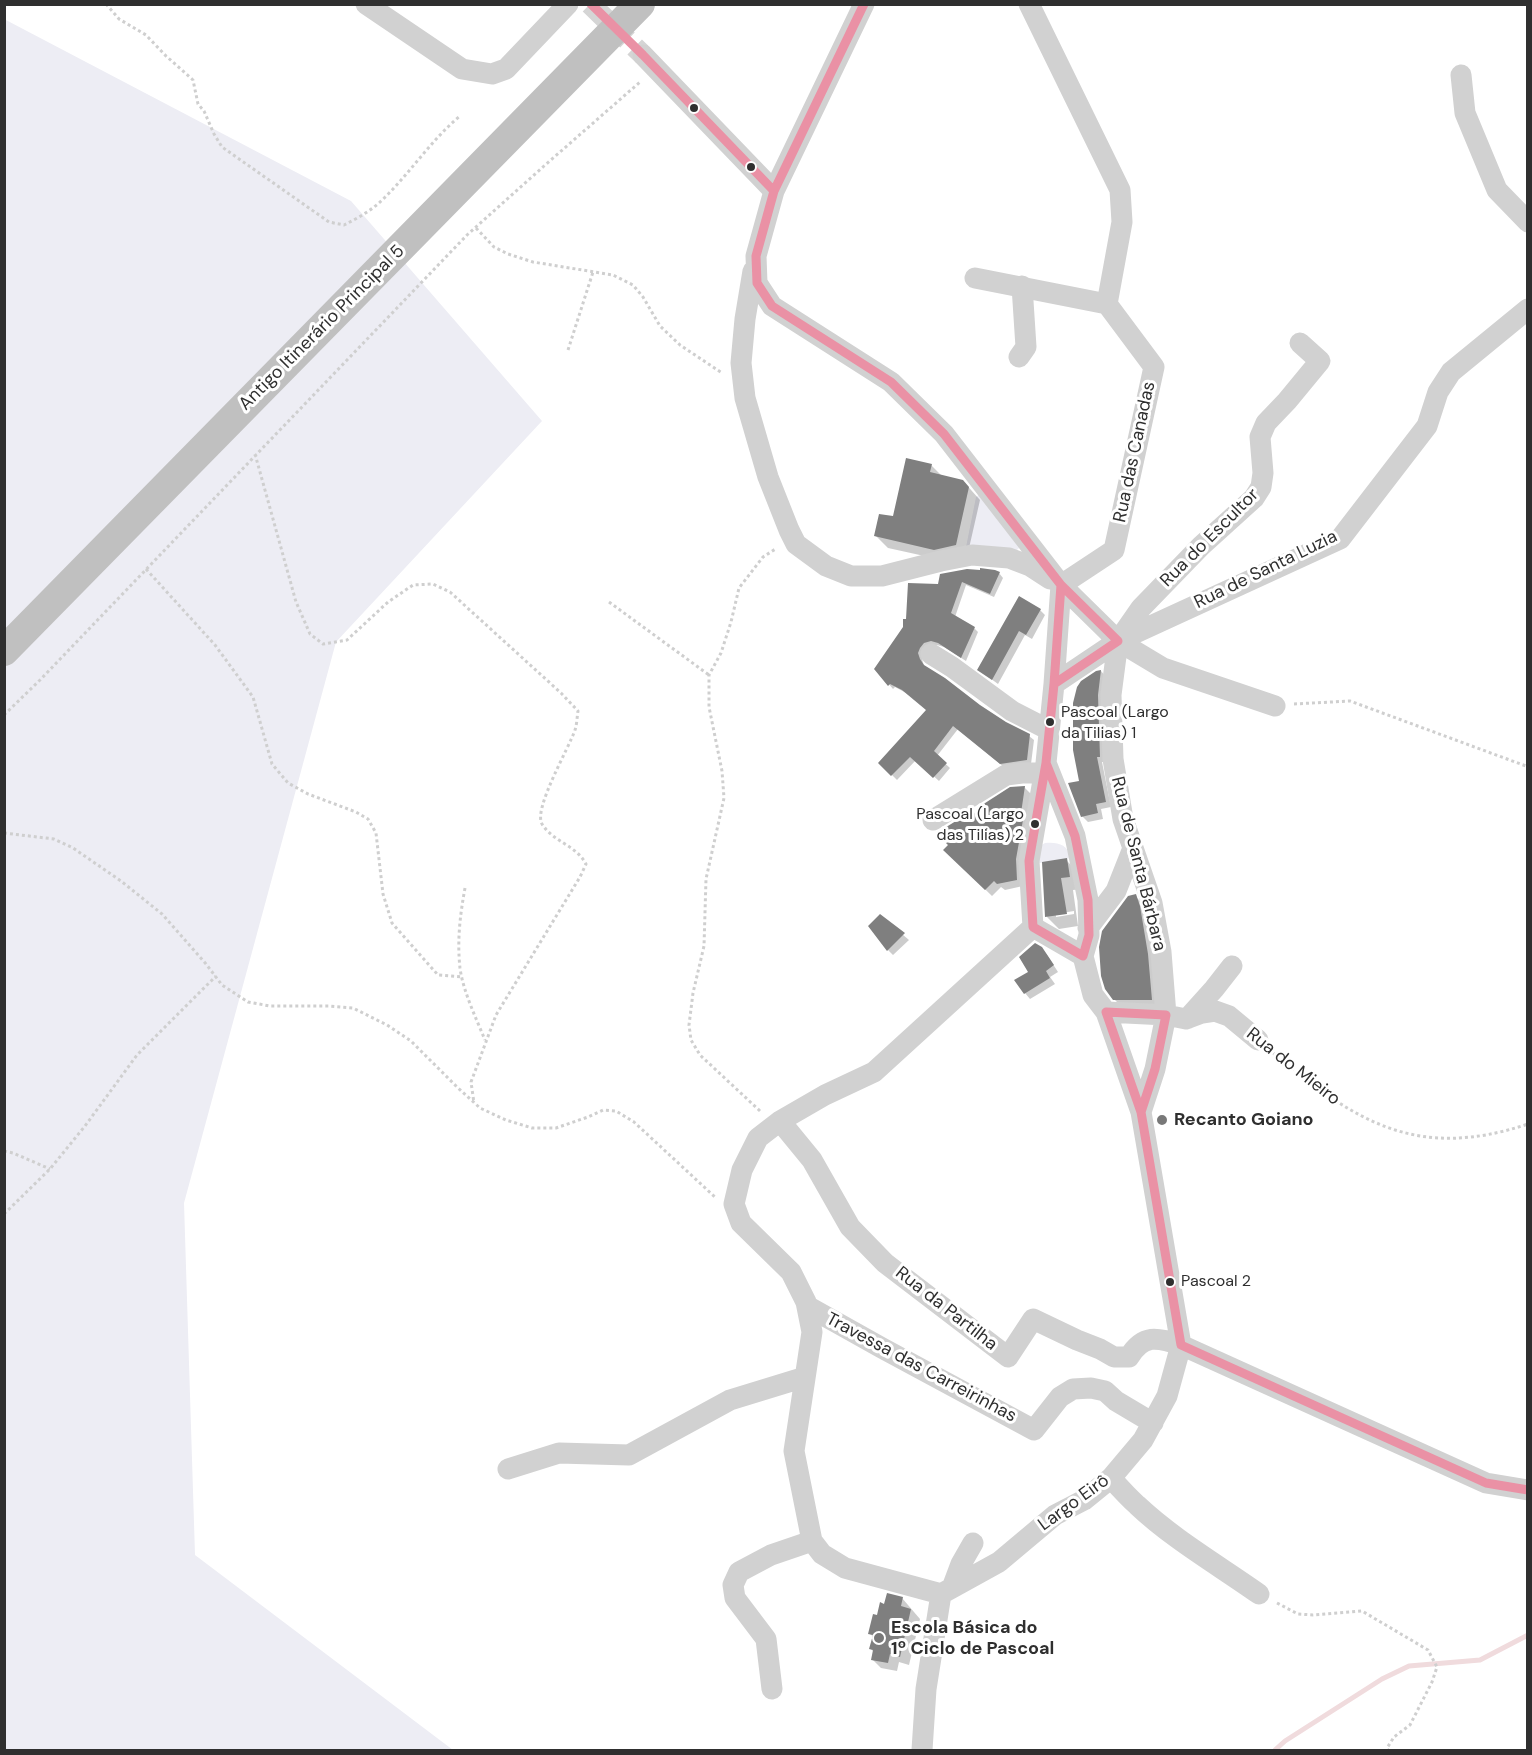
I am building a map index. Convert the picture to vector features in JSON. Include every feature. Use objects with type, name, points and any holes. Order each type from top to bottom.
[{"type":"highway","name":"Antigo Itinerário Principal 5","points":[[4,651],[640,4]]},
{"type":"street","points":[[366,4],[462,69],[492,74],[506,69],[568,4]]},
{"type":"street","points":[[864,4],[774,191],[756,256],[741,363],[747,409],[768,477],[796,544],[826,566],[851,576],[882,576],[972,555],[1009,558],[1030,566],[1061,585]]},
{"type":"street","points":[[975,278],[1107,304],[1122,222],[1120,190],[1029,4]]},
{"type":"street","points":[[649,61],[774,191]]},
{"type":"street","points":[[1461,75],[1465,113],[1497,190],[1527,222]]},
{"type":"street","points":[[756,256],[757,283],[772,306],[891,382],[944,434],[1061,585],[1118,641],[1163,668],[1275,706]]},
{"type":"street","points":[[1019,357],[1026,346],[1022,286]]},
{"type":"street","name":"Rua das Canadas","points":[[1061,585],[1114,550],[1154,367],[1107,304]]},
{"type":"street","name":"Rua de Santa Luzia","points":[[1118,641],[1340,539],[1427,426],[1438,392],[1451,372],[1527,309]]},
{"type":"street","name":"Rua do Escultor","points":[[1118,641],[1140,608],[1201,546],[1254,498],[1261,487],[1263,473],[1260,437],[1266,423],[1320,361],[1300,343]]},
{"type":"street","points":[[1033,927],[1029,861],[1045,768],[1061,585]]},
{"type":"street","points":[[1054,684],[1118,641]]},
{"type":"street","name":"Rua de Santa Bárbara","points":[[1118,641],[1111,695],[1113,759],[1123,819],[1154,913],[1176,1017]]},
{"type":"street","points":[[931,654],[1012,711],[1049,730]]},
{"type":"street","points":[[933,820],[1006,775],[1045,768]]},
{"type":"street","points":[[1045,768],[1075,836],[1088,900],[1089,935],[1083,957],[1093,995],[1106,1012],[1142,1112],[1181,1345],[1486,1483],[1527,1490]]},
{"type":"street","points":[[1033,840],[1043,830],[1051,827],[1060,828],[1075,836]]},
{"type":"street","points":[[1088,928],[1116,891],[1133,848]]},
{"type":"street","points":[[946,1591],[845,1568],[822,1554],[812,1540],[794,1451],[812,1332],[807,1306],[790,1272],[741,1223],[734,1204],[742,1170],[758,1138],[780,1121],[825,1095],[874,1072],[1033,927]]},
{"type":"street","points":[[1033,927],[1083,957]]},
{"type":"street","points":[[1142,1112],[1155,1069],[1176,1017],[1214,988],[1232,966]]},
{"type":"street","name":"Rua do Mieiro","points":[[1106,1012],[1176,1017],[1215,1011],[1229,1016],[1258,1040]]},
{"type":"street","name":"Rua da Partilha","points":[[780,1121],[812,1160],[850,1227],[885,1263],[1008,1357],[1033,1319],[1114,1357],[1129,1357],[1139,1343],[1149,1339],[1164,1339],[1181,1345]]},
{"type":"street","name":"Travessa das Carreirinhas","points":[[807,1306],[1034,1430],[1060,1397],[1073,1389],[1091,1388],[1105,1391],[1116,1401],[1153,1423]]},
{"type":"street","name":"Largo Eirô","points":[[946,1591],[999,1562],[1055,1515],[1084,1500],[1111,1478],[1143,1440],[1153,1423],[1167,1396],[1181,1345]]},
{"type":"street","points":[[508,1469],[559,1453],[628,1455],[730,1400],[805,1377]]},
{"type":"street","points":[[1111,1478],[1138,1506],[1166,1528],[1259,1594]]},
{"type":"street","points":[[772,1689],[766,1639],[735,1598],[734,1585],[739,1572],[771,1555],[812,1540]]},
{"type":"street","points":[[922,1750],[926,1689],[946,1591],[973,1543]]},
{"type":"path","points":[[106,4],[119,19],[146,35],[193,80],[198,104],[222,147],[329,222],[344,225],[378,204],[418,162],[441,132],[460,116]]},
{"type":"path","points":[[4,715],[420,283],[649,61]]},
{"type":"path","points":[[476,228],[494,247],[508,254],[533,262],[613,275],[633,285],[660,326],[680,345],[744,388]]},
{"type":"path","points":[[568,350],[593,272]]},
{"type":"path","points":[[255,454],[296,602],[310,634],[323,644],[347,640],[388,602],[413,585],[433,584],[450,592],[578,711],[576,727],[541,805],[540,821],[548,833],[581,854],[586,864],[496,1015],[471,1082],[474,1103]]},
{"type":"path","points":[[780,1121],[760,1112],[700,1055],[692,1040],[689,1025],[693,993],[704,946],[706,879],[724,798],[722,771],[709,707],[709,675],[721,653],[739,588],[763,557],[781,546],[796,544]]},
{"type":"path","points":[[146,568],[214,645],[254,698],[272,764],[288,783],[308,794],[356,812],[368,819],[376,832],[383,894],[392,922],[438,975],[462,977]]},
{"type":"path","points":[[609,603],[709,675]]},
{"type":"path","points":[[1275,706],[1350,700],[1526,766]]},
{"type":"path","points":[[4,833],[54,839],[73,848],[121,881],[162,914],[222,985],[248,1002],[270,1006],[329,1005],[352,1008],[387,1025],[411,1041],[480,1108],[506,1120],[532,1128],[556,1128],[603,1110],[616,1111],[634,1122],[741,1223]]},
{"type":"path","points":[[465,888],[459,925],[460,970],[486,1041]]},
{"type":"path","points":[[4,1214],[50,1169],[137,1055],[216,976]]},
{"type":"path","name":"Rua do Mieiro","points":[[1258,1040],[1311,1085],[1347,1109],[1380,1126],[1414,1136],[1445,1138],[1481,1135],[1527,1124]]},
{"type":"path","points":[[4,1151],[50,1169]]},
{"type":"path","points":[[1259,1594],[1298,1614],[1362,1611],[1428,1650],[1437,1667],[1432,1682],[1410,1725],[1394,1737],[1388,1750]]},
{"type":"shaded area","points":[[4,19],[351,201],[542,421],[336,642],[184,1203],[195,1555],[453,1750],[5,1750]]},
{"type":"shaded area","points":[[980,494],[1021,546],[1016,551],[966,547],[976,497]]},
{"type":"shaded area","points":[[1045,843],[1061,845],[1071,858],[1034,864],[1040,846]]},
{"type":"building","points":[[906,458],[932,464],[930,472],[963,480],[969,487],[956,545],[934,550],[874,536],[879,514],[893,516]]},
{"type":"building","points":[[980,568],[1000,572],[990,594],[962,582],[951,613],[975,627],[961,658],[931,641],[924,643],[918,653],[924,665],[1006,722],[1030,734],[1027,760],[1000,764],[953,726],[934,751],[947,763],[933,778],[910,757],[891,776],[878,763],[926,710],[902,690],[890,684],[888,686],[874,669],[903,627],[903,619],[906,619],[908,583],[938,584],[940,574],[967,569],[980,570]]},
{"type":"building","points":[[1019,596],[1041,609],[1026,635],[1019,631],[992,680],[977,670]]},
{"type":"building","points":[[1101,670],[1098,695],[1100,757],[1097,757],[1106,802],[1096,804],[1098,813],[1081,817],[1068,783],[1079,781],[1073,750],[1073,703],[1081,681]]},
{"type":"building","points":[[1025,786],[1020,820],[1023,820],[1016,859],[1017,880],[997,884],[994,881],[985,890],[943,850],[948,845],[937,834],[964,816],[968,820],[982,805],[1010,787]]},
{"type":"building","points":[[1067,858],[1070,877],[1061,878],[1067,914],[1045,917],[1042,862]]},
{"type":"building","points":[[1136,894],[1148,954],[1152,1000],[1113,1000],[1105,989],[1101,976],[1099,947],[1102,931],[1128,896]]},
{"type":"building","points":[[880,914],[905,933],[887,951],[868,926]]},
{"type":"building","points":[[1035,943],[1042,947],[1054,965],[1046,971],[1050,978],[1024,994],[1014,980],[1028,972],[1019,957]]},
{"type":"building","points":[[887,1593],[903,1597],[901,1606],[911,1609],[900,1657],[890,1654],[888,1663],[871,1660],[873,1650],[869,1649],[873,1635],[868,1634],[873,1614],[877,1615],[880,1602],[884,1604]]},
{"type":"waterway","points":[[1275,1750],[1285,1741],[1382,1679],[1409,1666],[1480,1660],[1528,1635]]},
{"type":"tunnel","points":[[590,4],[643,55]]},
{"type":"transit line","points":[[591,4],[774,191]]},
{"type":"transit line","points":[[864,4],[774,191],[756,256],[757,283],[772,306],[891,382],[944,434],[1061,585]]},
{"type":"transit line","points":[[1061,585],[1118,641],[1054,684],[1061,585]]},
{"type":"transit line","points":[[1046,763],[1054,684]]},
{"type":"transit line","points":[[1046,763],[1075,836],[1088,900],[1089,935],[1083,956],[1033,927],[1029,861],[1046,763]]},
{"type":"transit line","points":[[1106,1012],[1166,1015],[1155,1069],[1141,1112],[1106,1012]]},
{"type":"transit line","points":[[1141,1112],[1181,1345],[1486,1483],[1528,1490]]},
{"type":"place","name":"Pascoal (Largo da Tilias) 1","points":[[1050,722]]},
{"type":"place","name":"Pascoal (Largo das Tilias) 2","points":[[1035,824]]},
{"type":"place","name":"Recanto Goiano","points":[[1162,1120]]},
{"type":"place","name":"Pascoal 2","points":[[1170,1282]]},
{"type":"place","name":"Escola Básica do 1º Ciclo de Pascoal","points":[[879,1638]]}]
